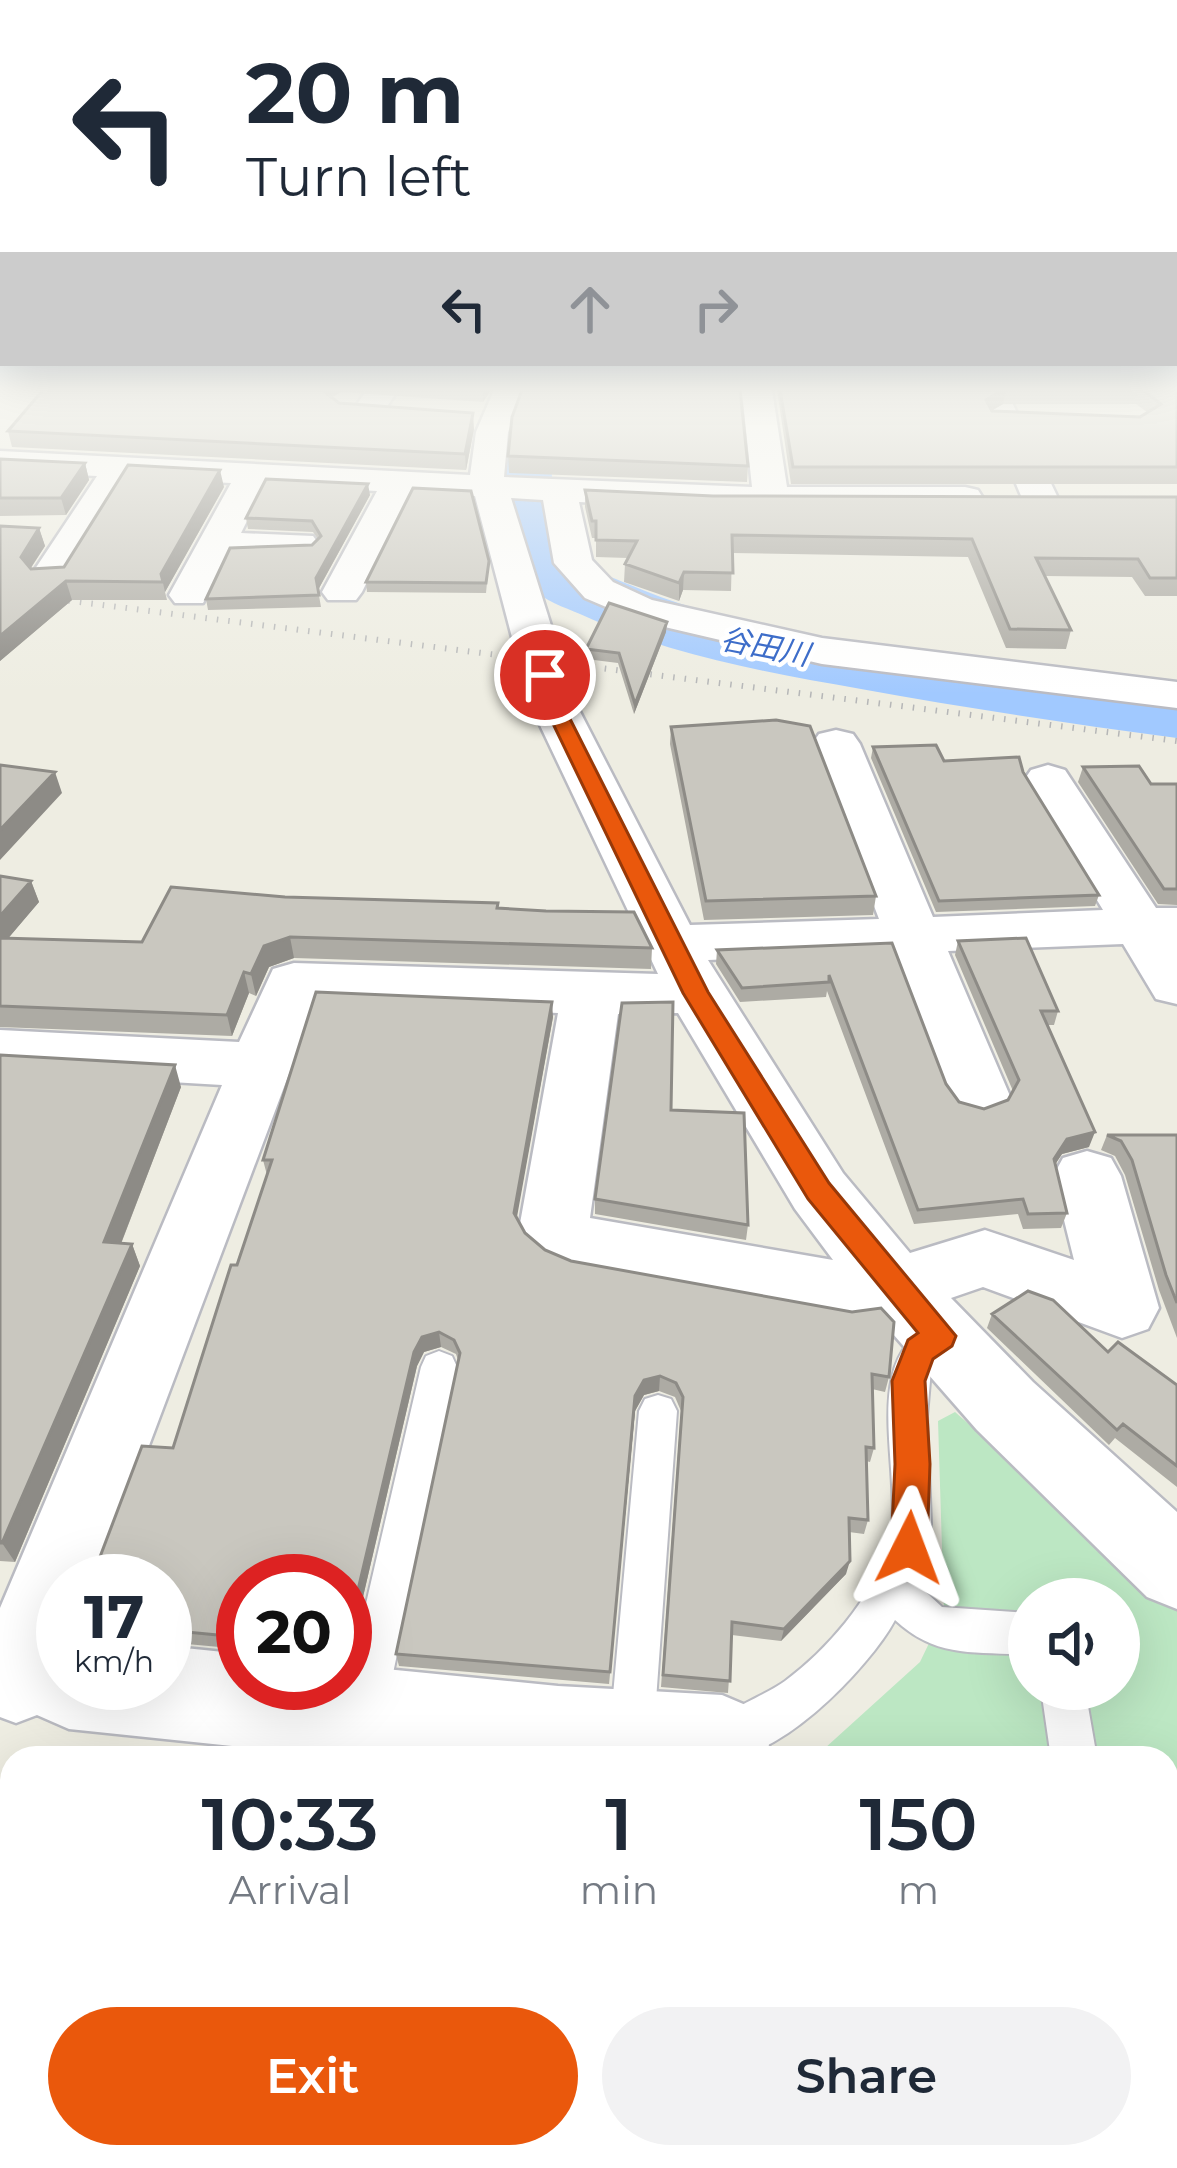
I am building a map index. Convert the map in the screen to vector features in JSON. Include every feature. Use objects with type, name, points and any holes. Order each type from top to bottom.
[{"type":"street","points":[[51,575],[104,491]]},
{"type":"street","points":[[189,595],[244,491]]},
{"type":"street","points":[[342,592],[395,491]]},
{"type":"street","points":[[518,491],[496,505],[552,703],[683,968],[819,1191],[917,1312],[1005,1406],[1177,1568]]},
{"type":"street","points":[[521,491],[573,563],[599,590],[639,609],[822,652],[1177,695]]},
{"type":"street","points":[[557,491],[771,498],[1085,498]]},
{"type":"street","points":[[770,491],[771,498]]},
{"type":"street","points":[[1037,491],[1040,498]]},
{"type":"street","points":[[38,531],[77,532]]},
{"type":"street","points":[[216,544],[300,544]]},
{"type":"street","points":[[836,744],[977,1096]]},
{"type":"street","points":[[1048,781],[1160,926],[1177,986]]},
{"type":"street","points":[[83,1554],[294,982],[591,995],[683,968],[916,936],[1160,926]]},
{"type":"street","points":[[591,995],[554,1229],[572,1243],[849,1292],[917,1312]]},
{"type":"street","points":[[0,1051],[260,1065]]},
{"type":"street","points":[[917,1312],[985,1258],[1122,1308],[1087,1176]]},
{"type":"street","points":[[192,1697],[688,1746]]},
{"type":"lane","points":[[727,1746],[826,1680],[874,1622],[909,1548],[913,1464],[909,1381],[920,1350],[917,1312]]},
{"type":"lane","points":[[362,1715],[439,1367]]},
{"type":"lane","points":[[631,1739],[658,1412]]},
{"type":"lane","points":[[890,1587],[933,1627],[1008,1632]]},
{"type":"lane","points":[[1066,1710],[1072,1746]]},
{"type":"green space","points":[[955,1412],[1177,1606],[1177,1746],[827,1746],[920,1662],[944,1612],[938,1421]]},
{"type":"building","points":[[0,491],[66,491],[61,498],[0,498]]},
{"type":"building","points":[[112,491],[208,491],[161,574],[163,582],[66,581],[0,636],[0,526],[39,528],[21,557],[31,569],[64,567]]},
{"type":"building","points":[[260,491],[364,491],[316,578],[319,595],[206,599],[230,548],[312,545],[321,536],[312,521],[246,518]]},
{"type":"building","points":[[411,491],[471,491],[489,561],[486,583],[366,582]]},
{"type":"building","points":[[585,491],[1177,497],[1177,578],[1150,578],[1138,559],[1036,558],[1071,630],[1010,629],[972,539],[732,535],[733,573],[684,572],[679,583],[625,564],[637,541],[596,540],[596,521],[592,521]]},
{"type":"building","points":[[609,603],[667,622],[635,704],[619,653],[586,649]]},
{"type":"building","points":[[776,720],[810,726],[876,896],[706,901],[671,727]]},
{"type":"building","points":[[936,745],[944,761],[1019,757],[1023,772],[1099,895],[939,901],[873,747]]},
{"type":"building","points":[[0,765],[55,772],[0,830]]},
{"type":"building","points":[[1139,766],[1151,784],[1177,784],[1177,889],[1164,889],[1083,767]]},
{"type":"building","points":[[0,876],[31,881],[0,916]]},
{"type":"building","points":[[171,887],[285,897],[634,912],[652,948],[290,937],[264,946],[251,974],[244,972],[227,1015],[0,1006],[0,938],[142,942]]},
{"type":"building","points":[[1026,938],[1058,1011],[1041,1011],[1095,1132],[1067,1139],[1054,1159],[1067,1213],[1028,1214],[1023,1199],[918,1210],[829,975],[829,982],[742,988],[717,950],[892,943],[946,1084],[959,1102],[984,1109],[1008,1100],[1019,1080],[958,941]]},
{"type":"building","points":[[316,992],[552,1002],[514,1213],[525,1233],[545,1250],[571,1261],[852,1312],[881,1308],[894,1322],[889,1377],[872,1374],[874,1448],[866,1447],[868,1520],[849,1518],[850,1561],[784,1629],[732,1622],[730,1681],[663,1675],[683,1397],[676,1383],[660,1376],[644,1380],[635,1396],[610,1672],[396,1654],[460,1353],[454,1340],[439,1332],[422,1337],[414,1352],[366,1554],[216,1554],[216,1635],[192,1633],[192,1554],[101,1554],[142,1446],[173,1448],[231,1265],[237,1265],[272,1160],[263,1160]]},
{"type":"building","points":[[673,1002],[671,1110],[744,1113],[748,1225],[595,1199],[622,1003]]},
{"type":"building","points":[[0,1055],[175,1065],[104,1242],[132,1244],[2,1543],[0,1543]]},
{"type":"building","points":[[1107,1135],[1177,1135],[1177,1303],[1132,1160],[1121,1141]]},
{"type":"building","points":[[1028,1291],[1053,1300],[1108,1352],[1118,1342],[1177,1385],[1177,1466],[1123,1424],[1117,1430],[992,1314]]},
{"type":"waterway","name":"谷田川","points":[[523,491],[532,530],[556,573],[574,586],[663,623],[734,642],[878,669],[1177,714]]},
{"type":"railway","points":[[0,592],[1177,741]]},
{"type":"route","points":[[545,675],[552,703],[696,993],[819,1191],[940,1336],[920,1350],[909,1381],[913,1464],[909,1548]]}]
